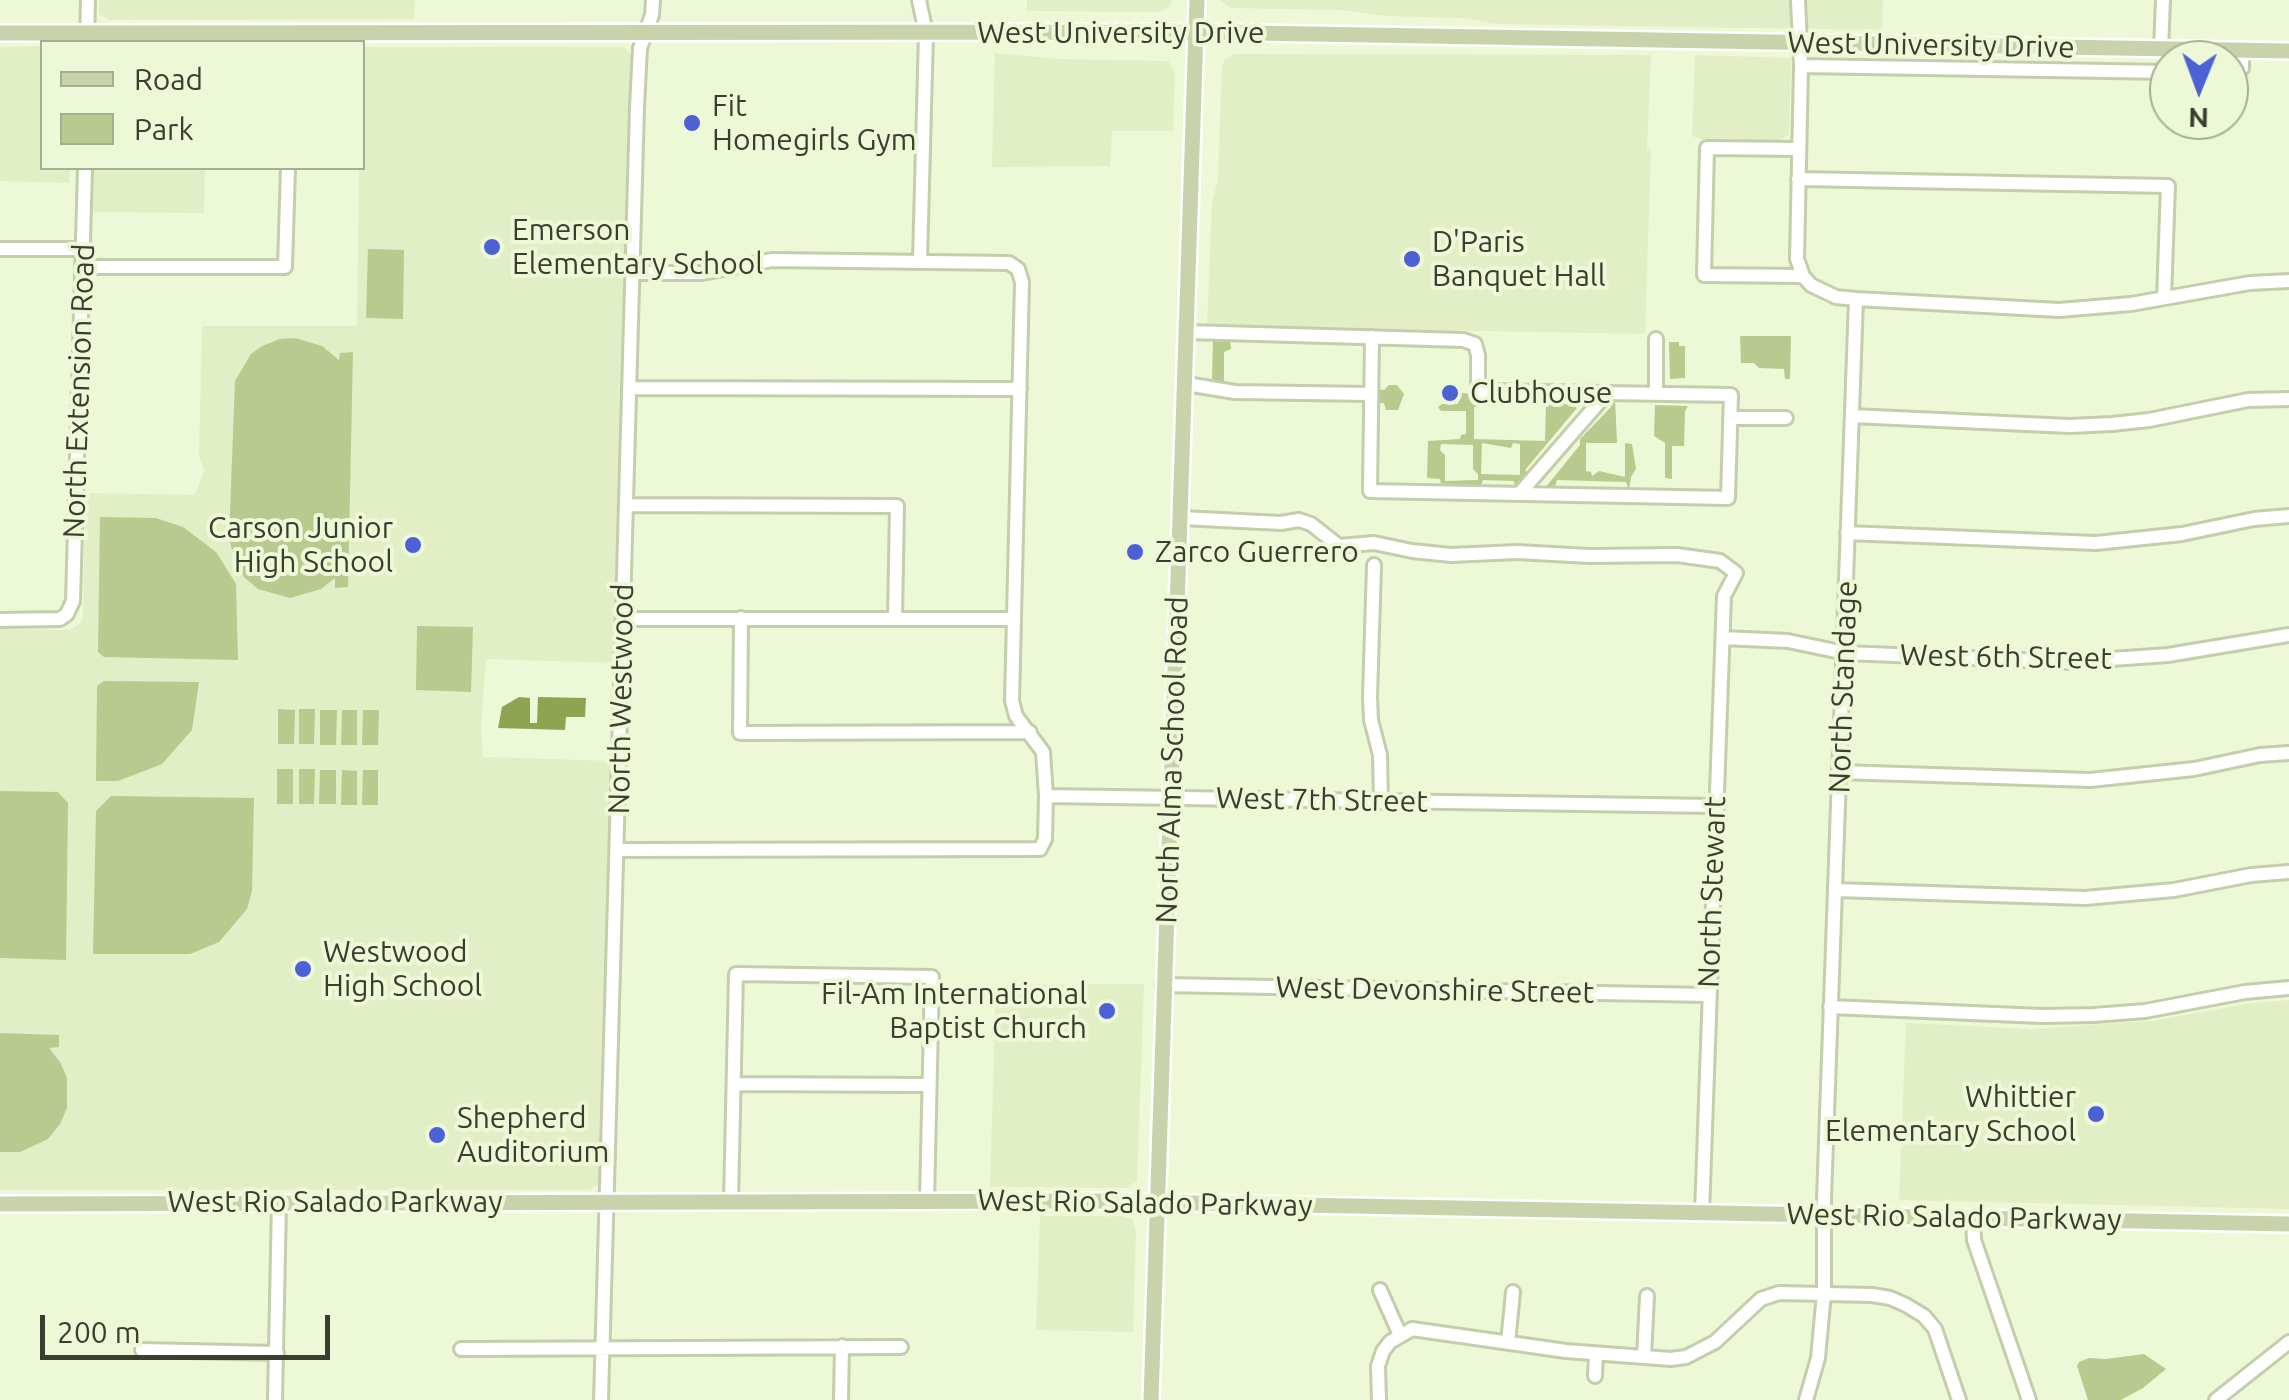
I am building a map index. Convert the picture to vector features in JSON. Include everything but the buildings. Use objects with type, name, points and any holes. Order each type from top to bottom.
[{"type":"main road","name":"North Alma School Road","points":[[1151,1400],[1198,0]]},
{"type":"main road","name":"West University Drive","points":[[0,33],[87,38],[290,38],[645,32],[1196,32],[2149,49]]},
{"type":"main road","name":"West University Drive","points":[[2249,50],[2289,52]]},
{"type":"main road","name":"West Rio Salado Parkway","points":[[0,1204],[1156,1201],[2289,1224]]},
{"type":"street","points":[[87,38],[88,0]]},
{"type":"street","name":"North Westwood","points":[[601,1400],[640,52],[653,0]]},
{"type":"street","points":[[919,0],[926,33],[920,260]]},
{"type":"street","points":[[1798,0],[1796,259],[1802,276],[1821,292],[1856,299],[2060,310],[2132,304],[2250,283],[2289,281]]},
{"type":"street","points":[[2161,40],[2163,0]]},
{"type":"street","name":"West University Drive","points":[[1800,66],[2149,72]]},
{"type":"street","points":[[1799,148],[1707,148],[1704,275],[1802,276]]},
{"type":"street","name":"North Extension Road","points":[[0,620],[52,620],[67,614],[73,602],[85,170]]},
{"type":"street","points":[[83,268],[285,268],[288,170]]},
{"type":"street","points":[[1798,180],[2168,186],[2164,298]]},
{"type":"street","points":[[0,250],[83,250]]},
{"type":"street","points":[[617,850],[1040,850],[1045,839],[1044,752],[1016,716],[1012,701],[1022,282],[1018,269],[1009,262],[772,260],[702,272],[634,273]]},
{"type":"street","name":"North Standage","points":[[1811,1400],[1824,1293],[1823,1214],[1856,299]]},
{"type":"street","points":[[1188,332],[1463,340],[1475,344],[1478,390],[1731,395],[1728,498],[1370,491],[1372,338]]},
{"type":"street","points":[[1656,339],[1656,394]]},
{"type":"street","points":[[1186,384],[1235,392],[1371,394]]},
{"type":"street","points":[[630,388],[1020,389]]},
{"type":"street","points":[[1520,493],[1607,393]]},
{"type":"street","points":[[1852,416],[2070,426],[2112,424],[2248,400],[2289,399]]},
{"type":"street","points":[[1730,418],[1786,418]]},
{"type":"street","points":[[626,504],[897,506],[895,619]]},
{"type":"street","points":[[1848,534],[2096,542],[2182,534],[2289,516]]},
{"type":"street","name":"North Stewart","points":[[1181,518],[1281,523],[1300,520],[1339,546],[1374,543],[1412,552],[1451,555],[1677,555],[1720,561],[1736,573],[1724,596],[1702,1213]]},
{"type":"street","points":[[1374,565],[1371,708],[1380,755],[1382,802]]},
{"type":"street","points":[[624,618],[1014,619]]},
{"type":"street","points":[[742,618],[740,734],[1030,732]]},
{"type":"street","name":"West 6th Street","points":[[1723,638],[1788,640],[1845,653],[2069,662],[2184,653],[2289,635]]},
{"type":"street","points":[[1839,772],[2090,780],[2194,769],[2289,753]]},
{"type":"street","name":"West 7th Street","points":[[1046,796],[1716,806]]},
{"type":"street","points":[[1836,890],[2084,898],[2174,890],[2251,874],[2289,872]]},
{"type":"street","points":[[732,1202],[736,974],[932,977],[928,1201]]},
{"type":"street","name":"West Devonshire Street","points":[[1163,986],[1708,995]]},
{"type":"street","points":[[1830,1006],[2094,1015],[2145,1011],[2289,988]]},
{"type":"street","points":[[734,1084],[929,1085]]},
{"type":"street","points":[[275,1400],[279,1202]]},
{"type":"street","points":[[1974,1218],[1974,1240],[2028,1400]]},
{"type":"street","points":[[1380,1290],[1400,1336]]},
{"type":"street","points":[[1508,1343],[1513,1292]]},
{"type":"street","points":[[1379,1400],[1378,1366],[1382,1351],[1412,1329],[1596,1354],[1672,1358],[1700,1351],[1714,1342],[1761,1299],[1779,1293],[1824,1293],[1890,1298],[1924,1316],[1935,1328],[1959,1400]]},
{"type":"street","points":[[1644,1357],[1646,1296]]},
{"type":"street","points":[[2216,1400],[2289,1342]]},
{"type":"street","points":[[841,1400],[842,1346]]},
{"type":"street","points":[[461,1350],[900,1347]]},
{"type":"street","points":[[142,1350],[277,1352]]},
{"type":"street","points":[[1594,1376],[1596,1354]]},
{"type":"shaded area","points":[[99,0],[415,0],[414,19],[109,20],[99,14]]},
{"type":"shaded area","points":[[1027,0],[1172,0],[1169,7],[1158,12],[1027,11]]},
{"type":"shaded area","points":[[1220,0],[1883,0],[1882,30],[1499,24],[1342,10],[1230,8]]},
{"type":"shaded area","points":[[40,46],[40,170],[70,170],[69,183],[0,181],[0,47]]},
{"type":"shaded area","points":[[365,47],[624,47],[631,55],[615,663],[486,659],[481,727],[483,757],[612,761],[600,1184],[589,1190],[0,1190],[0,629],[70,630],[80,624],[85,493],[195,495],[204,471],[199,455],[202,326],[357,326],[359,170],[365,170]]},
{"type":"shaded area","points":[[995,53],[1059,59],[1168,61],[1175,72],[1173,131],[1112,131],[1110,166],[992,167]]},
{"type":"shaded area","points":[[1234,54],[1651,55],[1645,334],[1207,326],[1222,66]]},
{"type":"shaded area","points":[[1695,55],[1791,58],[1789,135],[1778,141],[1707,141],[1692,136]]},
{"type":"shaded area","points":[[92,170],[205,170],[204,213],[91,212]]},
{"type":"shaded area","points":[[519,697],[530,698],[530,723],[537,723],[538,697],[586,698],[585,717],[566,717],[565,730],[498,728],[502,707]]},
{"type":"shaded area","points":[[1144,984],[1137,1181],[1127,1188],[990,1187],[996,985]]},
{"type":"shaded area","name":"Whittier Elementary School","points":[[2289,1000],[2289,1209],[1899,1200],[1906,1023],[2030,1029],[2152,1021]]},
{"type":"shaded area","points":[[1040,1216],[1132,1219],[1136,1232],[1133,1332],[1036,1330]]},
{"type":"green space","points":[[368,249],[404,250],[403,319],[366,318]]},
{"type":"green space","points":[[1740,336],[1791,336],[1790,379],[1785,379],[1784,369],[1741,363]]},
{"type":"green space","points":[[295,338],[322,346],[339,360],[340,353],[353,352],[348,587],[335,588],[335,578],[321,589],[290,598],[258,589],[244,577],[235,562],[229,538],[235,381],[251,354],[262,346]]},
{"type":"green space","points":[[1213,339],[1230,340],[1231,349],[1224,352],[1224,382],[1212,379]]},
{"type":"green space","points":[[1669,342],[1685,346],[1685,378],[1670,379]]},
{"type":"green space","points":[[1397,385],[1404,394],[1398,410],[1386,410],[1384,403],[1376,403],[1376,389],[1384,390]]},
{"type":"green space","points":[[1460,393],[1479,394],[1479,406],[1474,407],[1474,439],[1545,441],[1546,404],[1570,404],[1577,408],[1525,470],[1530,475],[1518,488],[1514,481],[1483,480],[1481,486],[1441,485],[1440,479],[1427,478],[1428,441],[1460,439],[1466,434],[1466,411],[1441,411],[1438,407],[1458,404]],"holes":[[[1482,443],[1511,448],[1513,443],[1520,444],[1520,475],[1481,474]],[[1441,444],[1473,445],[1473,469],[1478,480],[1445,481]]]},
{"type":"green space","points":[[1615,398],[1617,443],[1586,443],[1586,471],[1592,476],[1599,471],[1625,477],[1625,443],[1632,444],[1636,469],[1629,490],[1626,482],[1557,480],[1555,487],[1545,488],[1580,445],[1580,439],[1611,407],[1608,400]]},
{"type":"green space","points":[[1655,405],[1688,406],[1684,446],[1672,446],[1672,479],[1665,478],[1665,443],[1654,436]]},
{"type":"green space","points":[[100,517],[156,518],[183,527],[216,552],[236,584],[238,660],[104,657],[98,652]]},
{"type":"green space","points":[[417,626],[473,627],[471,692],[416,690]]},
{"type":"green space","points":[[104,681],[199,682],[192,730],[162,764],[118,781],[96,781],[97,686]]},
{"type":"green space","points":[[278,709],[295,710],[294,744],[278,744]]},
{"type":"green space","points":[[299,709],[315,709],[314,744],[299,744]]},
{"type":"green space","points":[[320,710],[337,710],[336,745],[320,745]]},
{"type":"green space","points":[[342,710],[357,710],[357,745],[341,745]]},
{"type":"green space","points":[[363,710],[379,710],[378,745],[362,745]]},
{"type":"green space","points":[[277,769],[293,769],[293,804],[277,804]]},
{"type":"green space","points":[[299,769],[315,769],[314,804],[299,804]]},
{"type":"green space","points":[[320,770],[336,770],[336,804],[319,804]]},
{"type":"green space","points":[[342,770],[357,771],[357,805],[341,805]]},
{"type":"green space","points":[[363,770],[378,770],[378,805],[362,805]]},
{"type":"green space","points":[[0,791],[58,792],[68,803],[66,960],[0,958]]},
{"type":"green space","points":[[111,796],[254,798],[252,891],[247,909],[219,942],[190,954],[93,954],[96,811]]},
{"type":"green space","points":[[0,1033],[59,1035],[59,1047],[49,1048],[67,1078],[67,1108],[60,1124],[48,1139],[20,1152],[0,1152]]},
{"type":"green space","points":[[2144,1354],[2166,1369],[2121,1400],[2088,1400],[2079,1362]]},
{"type":"place","name":"Fit Homegirls Gym","points":[[692,123]]},
{"type":"place","name":"Emerson Elementary School","points":[[492,247]]},
{"type":"place","name":"D'Paris Banquet Hall","points":[[1412,259]]},
{"type":"place","name":"Clubhouse","points":[[1450,393]]},
{"type":"place","name":"Carson Junior High School","points":[[413,545]]},
{"type":"place","name":"Zarco Guerrero","points":[[1135,552]]},
{"type":"place","name":"Westwood High School","points":[[303,969]]},
{"type":"place","name":"Fil-Am International Baptist Church","points":[[1107,1011]]},
{"type":"place","name":"Whittier Elementary School","points":[[2096,1114]]},
{"type":"place","name":"Shepherd Auditorium","points":[[437,1135]]}]
